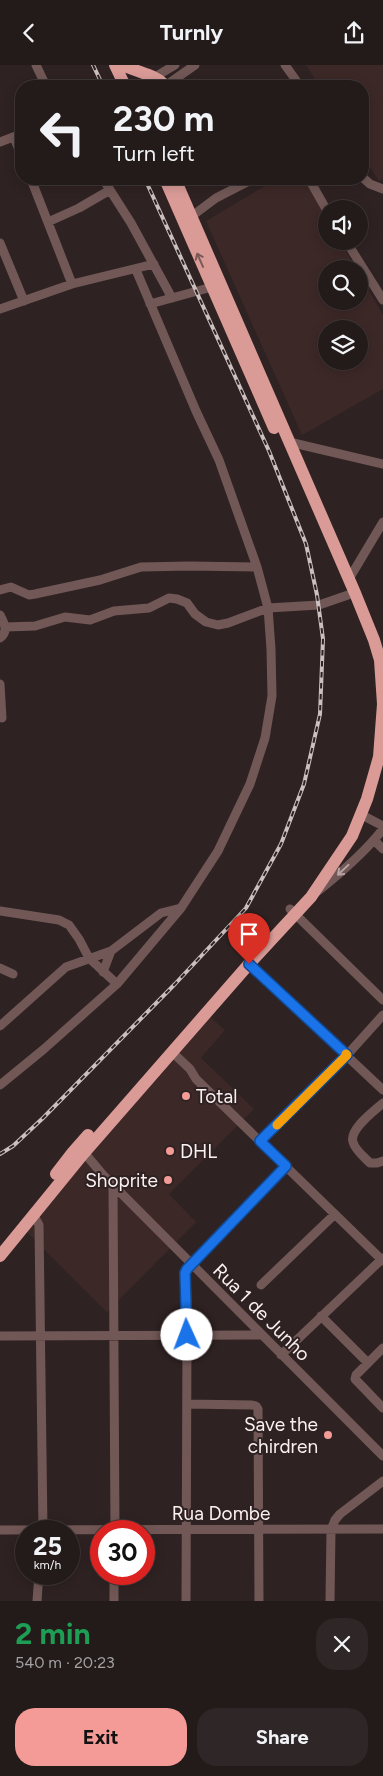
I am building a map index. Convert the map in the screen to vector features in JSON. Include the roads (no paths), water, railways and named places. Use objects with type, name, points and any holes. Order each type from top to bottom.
[{"type":"highway","points":[[122,65],[161,80]]},
{"type":"highway","points":[[122,65],[123,80]]},
{"type":"highway","points":[[122,65],[131,80]]},
{"type":"highway","points":[[0,1256],[34,1216],[81,1149],[172,1052],[249,964],[310,887],[329,860],[356,811],[371,757],[376,705],[372,663],[366,641],[348,595],[168,185]]},
{"type":"highway","points":[[0,1243],[292,911],[311,897],[345,848],[362,815],[379,757],[383,705],[382,679],[380,660],[374,641],[179,185]]},
{"type":"street","points":[[36,65],[43,80]]},
{"type":"street","points":[[150,80],[175,65]]},
{"type":"street","points":[[174,80],[195,65]]},
{"type":"street","points":[[285,65],[296,80]]},
{"type":"street","points":[[0,143],[15,137]]},
{"type":"street","points":[[369,183],[383,189]]},
{"type":"street","points":[[33,185],[72,284]]},
{"type":"street","points":[[107,185],[172,298]]},
{"type":"street","points":[[192,216],[216,198],[241,185]]},
{"type":"street","points":[[312,185],[321,200]]},
{"type":"street","points":[[48,222],[79,208],[110,190]]},
{"type":"street","points":[[0,243],[24,301]]},
{"type":"street","points":[[352,250],[383,300]]},
{"type":"street","points":[[0,309],[72,284],[154,264]]},
{"type":"street","points":[[0,1085],[44,1049],[117,984],[181,908],[218,851],[250,784],[265,738],[272,696],[268,608],[257,567],[219,460],[196,411],[136,269]]},
{"type":"street","points":[[150,304],[212,287]]},
{"type":"street","points":[[289,442],[383,464]]},
{"type":"street","points":[[349,579],[383,523]]},
{"type":"street","points":[[0,590],[11,587],[29,595],[100,581],[141,567],[257,567]]},
{"type":"street","points":[[6,627],[35,626],[65,617],[95,619],[114,611],[149,607],[169,599],[178,599],[187,603],[194,613],[206,622],[218,625],[268,608],[319,605],[348,595]]},
{"type":"street","points":[[0,615],[6,627],[5,633],[0,638]]},
{"type":"street","points":[[0,684],[2,718]]},
{"type":"street","points":[[311,897],[341,872],[374,840],[383,827],[362,815]]},
{"type":"street","points":[[374,840],[383,849]]},
{"type":"street","points":[[0,1026],[66,967],[111,951],[161,913],[181,908]]},
{"type":"street","points":[[0,911],[59,920],[68,925],[79,939],[89,958],[117,984]]},
{"type":"street","points":[[292,911],[383,1000]]},
{"type":"street","points":[[104,972],[111,951]]},
{"type":"street","points":[[249,964],[383,1090]]},
{"type":"street","points":[[0,968],[12,974]]},
{"type":"street","points":[[260,1141],[347,1055],[383,1015]]},
{"type":"street","points":[[172,1052],[190,1069],[196,1079],[382,1259],[282,1355]]},
{"type":"street","points":[[383,1103],[352,1134],[355,1147],[370,1163],[383,1161]]},
{"type":"street","name":"Rua 1 de Junho","points":[[81,1149],[113,1185],[383,1456]]},
{"type":"street","points":[[186,1601],[187,1335],[185,1273],[191,1264],[286,1166]]},
{"type":"street","points":[[113,1185],[115,1520]]},
{"type":"street","points":[[261,1285],[334,1214]]},
{"type":"street","points":[[34,1216],[39,1225],[43,1520]]},
{"type":"street","points":[[321,1316],[368,1363]]},
{"type":"street","points":[[0,1336],[261,1335]]},
{"type":"street","points":[[382,1352],[368,1363],[356,1375],[355,1379],[383,1408]]},
{"type":"street","points":[[187,1404],[256,1405],[258,1409],[259,1601]]},
{"type":"street","points":[[330,1601],[331,1531],[335,1520],[340,1514],[383,1481]]},
{"type":"street","name":"Rua Dombe","points":[[155,1530],[259,1529],[331,1531],[383,1529]]},
{"type":"street","name":"Rua Dombe","points":[[0,1530],[15,1530]]},
{"type":"street","points":[[38,1601],[39,1585]]},
{"type":"street","points":[[114,1585],[114,1601]]},
{"type":"railway","points":[[93,65],[100,80]]},
{"type":"railway","points":[[0,1154],[13,1146],[43,1118],[175,984],[246,908],[281,844],[304,784],[320,714],[323,639],[317,595],[306,544],[269,451],[148,185]]},
{"type":"place","name":"Total","points":[[186,1096]]},
{"type":"place","name":"DHL","points":[[170,1151]]},
{"type":"place","name":"Shoprite","points":[[168,1180]]},
{"type":"place","name":"Save the chirdren","points":[[328,1435]]}]
